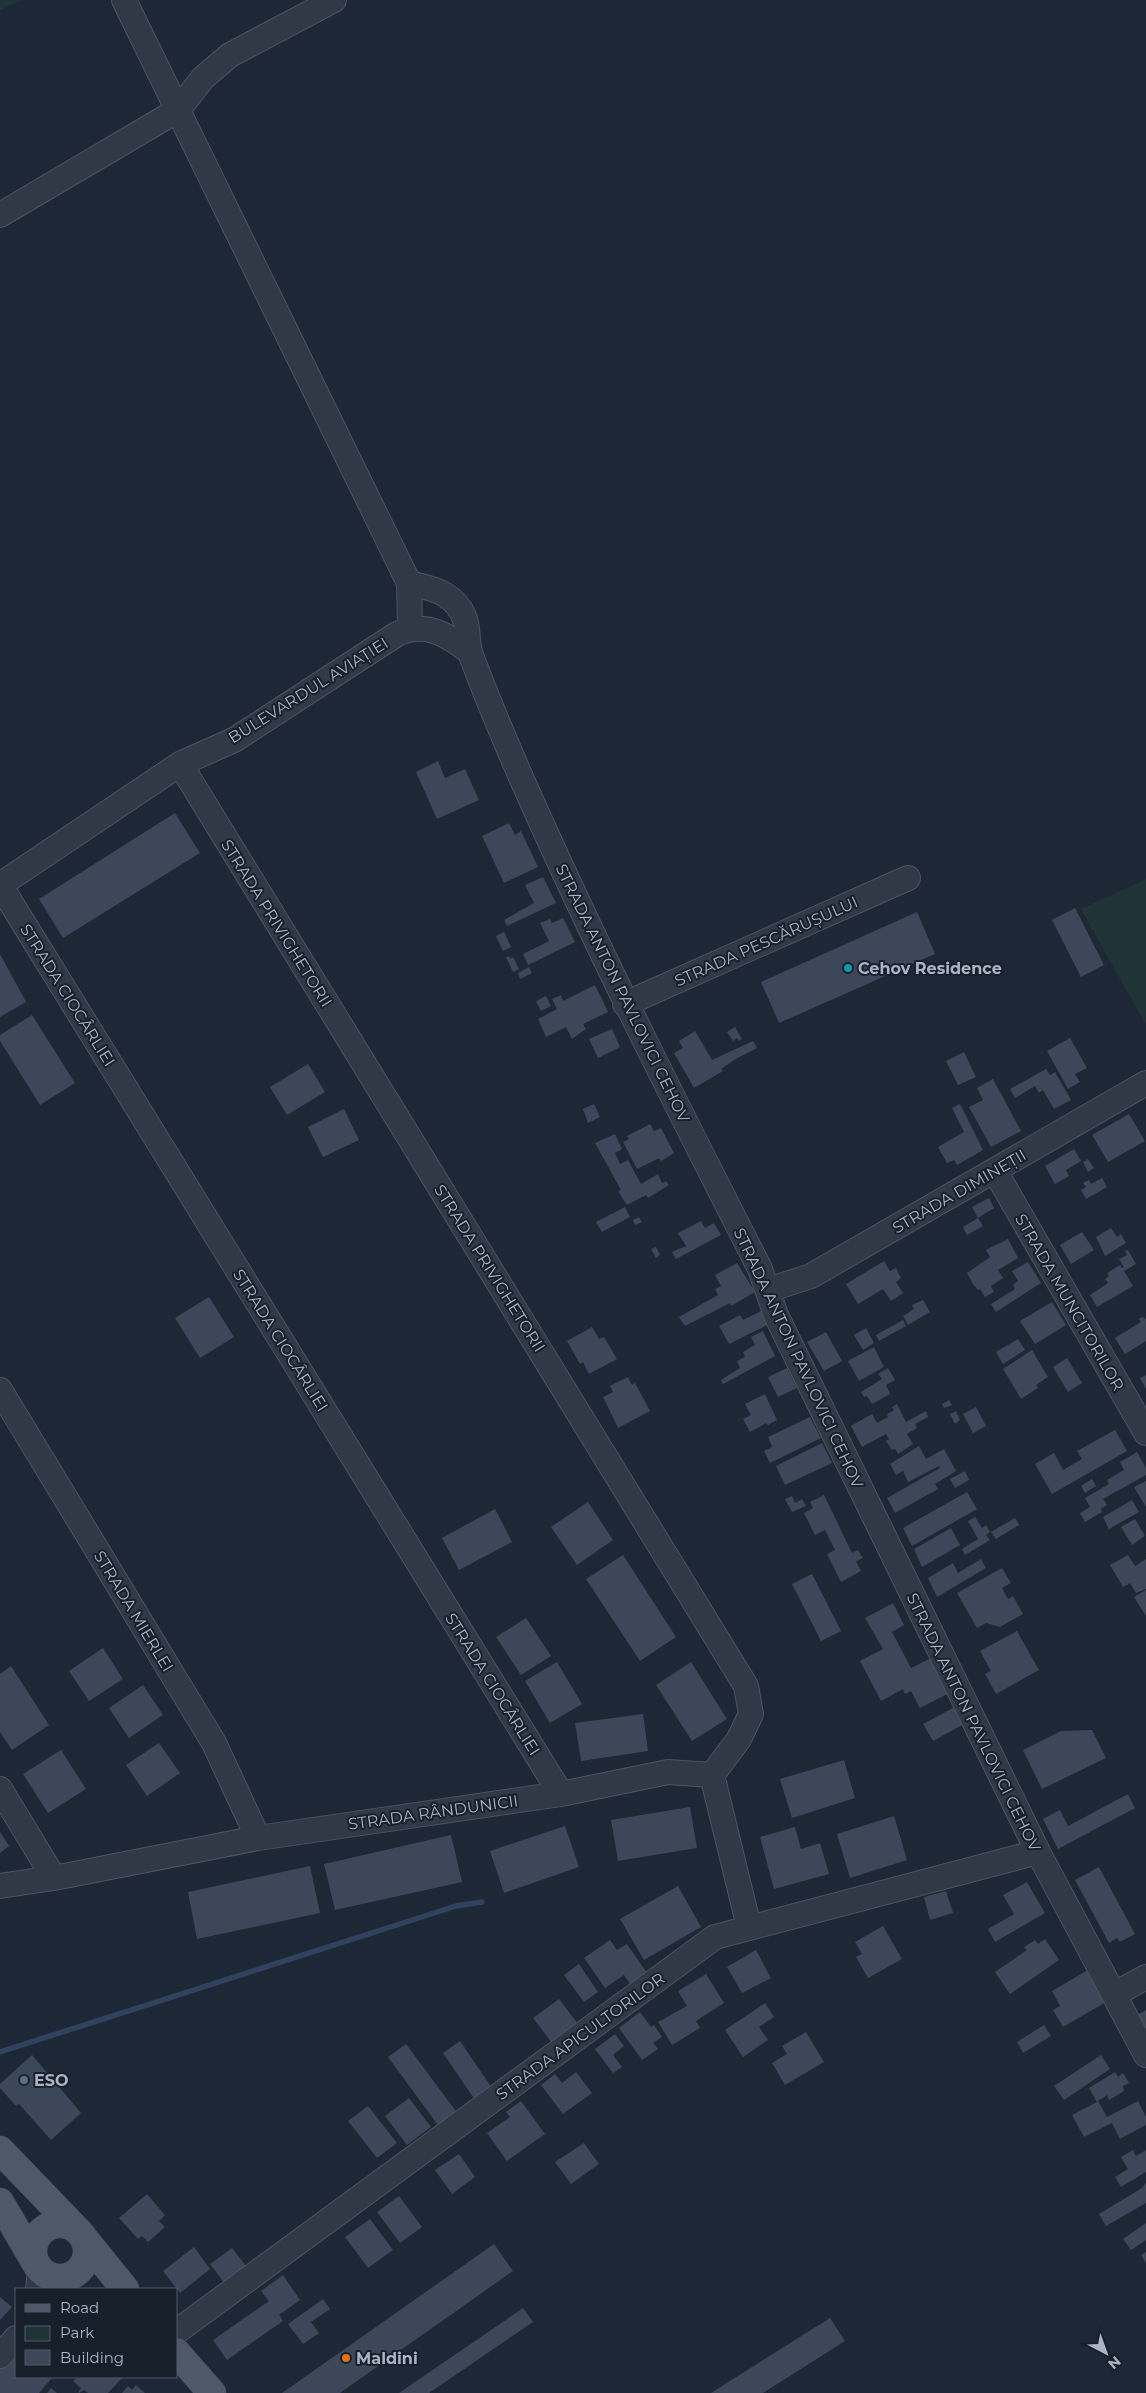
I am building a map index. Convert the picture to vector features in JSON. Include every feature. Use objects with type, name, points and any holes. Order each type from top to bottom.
[{"type":"main road","points":[[0,2150],[81,2234],[124,2288]]},
{"type":"main road","points":[[0,2202],[49,2278]]},
{"type":"main road","points":[[63,2224],[81,2234],[87,2253],[81,2268],[66,2278],[49,2278],[34,2244],[45,2229],[63,2224]]},
{"type":"main road","points":[[178,2354],[212,2393]]},
{"type":"street","points":[[124,0],[410,584],[410,628],[438,632],[470,652]]},
{"type":"street","points":[[0,215],[178,110],[203,78],[230,55],[334,0]]},
{"type":"street","name":"STRADA ANTON PAVLOVICI CEHOV","points":[[410,584],[434,588],[447,595],[460,608],[468,623],[470,652],[528,792],[625,1004],[760,1269],[776,1315],[1038,1852],[1146,2055]]},
{"type":"street","name":"BULEVARDUL AVIAȚIEI","points":[[0,885],[180,764],[234,740],[397,634],[410,628]]},
{"type":"street","name":"STRADA PRIVIGHETORII","points":[[180,764],[746,1686],[751,1714],[739,1739],[712,1775]]},
{"type":"street","name":"STRADA PESCĂRUȘULUI","points":[[625,1004],[908,878]]},
{"type":"street","name":"STRADA CIOCÂRLIEI","points":[[0,885],[561,1794]]},
{"type":"street","name":"STRADA DIMINEȚII","points":[[768,1290],[810,1276],[1146,1083]]},
{"type":"street","name":"STRADA MUNCITORILOR","points":[[995,1171],[1146,1433]]},
{"type":"street","name":"STRADA MIERLEI","points":[[0,1390],[214,1743],[258,1838]]},
{"type":"street","name":"STRADA RÂNDUNICII","points":[[0,1886],[54,1878],[258,1838],[561,1794],[668,1772],[712,1775]]},
{"type":"street","points":[[712,1775],[749,1927]]},
{"type":"street","points":[[0,1789],[54,1878]]},
{"type":"street","name":"STRADA APICULTORILOR","points":[[178,2331],[715,1937],[1038,1852]]},
{"type":"street","points":[[1115,1994],[1146,1976]]},
{"type":"street","points":[[0,2356],[15,2339]]},
{"type":"green space","points":[[0,0],[22,0],[0,10]]},
{"type":"green space","points":[[1146,879],[1146,1025],[1081,909]]},
{"type":"building","points":[[438,761],[445,778],[465,769],[479,800],[437,819],[416,772]]},
{"type":"building","points":[[175,813],[200,853],[63,938],[39,899]]},
{"type":"building","points":[[509,823],[515,835],[521,831],[538,867],[504,883],[482,836]]},
{"type":"building","points":[[543,877],[556,903],[507,926],[504,920],[534,903],[525,885]]},
{"type":"building","points":[[1075,908],[1104,965],[1081,977],[1052,920]]},
{"type":"building","name":"Cehov Residence","points":[[917,912],[935,954],[779,1023],[761,982]]},
{"type":"building","points":[[563,918],[575,942],[528,965],[523,954],[549,941],[540,923],[550,919],[552,923]]},
{"type":"building","points":[[504,932],[511,947],[503,951],[496,936]]},
{"type":"building","points":[[0,954],[26,1002],[0,1017]]},
{"type":"building","points":[[509,956],[510,959],[513,957],[519,969],[513,972],[506,957]]},
{"type":"building","points":[[529,967],[532,973],[520,979],[518,973]]},
{"type":"building","points":[[595,985],[608,1012],[583,1024],[586,1029],[572,1039],[566,1027],[546,1037],[538,1019],[557,1009],[552,999],[561,995],[563,1001]]},
{"type":"building","points":[[546,996],[551,1006],[541,1011],[536,1001]]},
{"type":"building","points":[[32,1015],[75,1083],[40,1105],[0,1041],[0,1035]]},
{"type":"building","points":[[735,1027],[742,1039],[739,1041],[737,1038],[733,1041],[727,1032]]},
{"type":"building","points":[[612,1029],[620,1047],[598,1058],[589,1039]]},
{"type":"building","points":[[695,1031],[712,1060],[753,1041],[757,1048],[734,1060],[721,1069],[723,1071],[694,1088],[674,1053],[683,1048],[679,1041]]},
{"type":"building","points":[[1070,1038],[1087,1068],[1075,1074],[1080,1082],[1068,1089],[1047,1051]]},
{"type":"building","points":[[964,1052],[976,1077],[958,1085],[946,1061]]},
{"type":"building","points":[[308,1064],[325,1092],[287,1115],[270,1087]]},
{"type":"building","points":[[1046,1069],[1050,1075],[1055,1072],[1071,1100],[1054,1109],[1043,1090],[1039,1093],[1035,1086],[1015,1098],[1010,1089]]},
{"type":"building","points":[[993,1079],[1021,1131],[991,1147],[969,1107],[983,1100],[977,1088]]},
{"type":"building","points":[[594,1104],[600,1117],[588,1123],[583,1109]]},
{"type":"building","points":[[960,1104],[983,1150],[957,1165],[954,1160],[947,1163],[938,1147],[964,1132],[952,1108]]},
{"type":"building","points":[[344,1109],[359,1140],[323,1157],[308,1127]]},
{"type":"building","points":[[1129,1114],[1145,1141],[1108,1162],[1092,1135]]},
{"type":"building","points":[[650,1124],[654,1131],[661,1128],[674,1153],[661,1161],[659,1158],[637,1169],[623,1142],[629,1139],[627,1136]]},
{"type":"building","points":[[615,1134],[622,1149],[615,1153],[620,1164],[628,1160],[641,1184],[658,1174],[662,1183],[666,1181],[669,1185],[648,1198],[646,1195],[627,1205],[618,1191],[621,1190],[595,1143]]},
{"type":"building","points":[[1074,1149],[1081,1161],[1066,1170],[1069,1176],[1055,1184],[1045,1166]]},
{"type":"building","points":[[1088,1159],[1094,1168],[1088,1172],[1083,1162]]},
{"type":"building","points":[[1102,1178],[1107,1187],[1086,1199],[1081,1190],[1086,1187],[1083,1183],[1089,1180],[1091,1184]]},
{"type":"building","points":[[989,1198],[994,1208],[978,1218],[972,1207]]},
{"type":"building","points":[[625,1207],[630,1217],[602,1232],[596,1222]]},
{"type":"building","points":[[639,1217],[642,1222],[635,1225],[633,1220]]},
{"type":"building","points":[[978,1218],[983,1226],[967,1235],[963,1227]]},
{"type":"building","points":[[701,1221],[705,1228],[714,1223],[721,1235],[676,1259],[672,1252],[686,1246],[678,1233]]},
{"type":"building","points":[[1111,1228],[1117,1237],[1121,1234],[1126,1243],[1105,1256],[1096,1237]]},
{"type":"building","points":[[1082,1232],[1094,1250],[1071,1264],[1060,1245]]},
{"type":"building","points":[[1008,1239],[1018,1258],[998,1270],[1003,1278],[991,1286],[994,1292],[985,1297],[980,1289],[978,1290],[973,1284],[967,1273],[990,1257],[986,1250]]},
{"type":"building","points":[[656,1247],[660,1255],[656,1258],[651,1249]]},
{"type":"building","points":[[1128,1250],[1136,1264],[1124,1271],[1133,1286],[1097,1307],[1090,1295],[1108,1283],[1105,1279],[1109,1276],[1107,1273],[1120,1265],[1122,1268],[1124,1267],[1119,1259],[1127,1255],[1125,1251]]},
{"type":"building","points":[[884,1261],[890,1271],[896,1268],[901,1278],[896,1282],[903,1293],[891,1301],[883,1289],[858,1304],[846,1284]]},
{"type":"building","points":[[1028,1262],[1041,1283],[996,1312],[991,1304],[1015,1289],[1013,1285],[1018,1281],[1012,1271]]},
{"type":"building","points":[[737,1263],[755,1292],[731,1306],[730,1303],[685,1326],[679,1317],[718,1295],[715,1289],[721,1286],[715,1275]]},
{"type":"building","points":[[209,1297],[234,1337],[200,1358],[175,1318]]},
{"type":"building","points":[[923,1300],[930,1312],[908,1325],[903,1316],[914,1309],[912,1305]]},
{"type":"building","points":[[1052,1302],[1066,1325],[1035,1344],[1020,1321]]},
{"type":"building","points":[[761,1311],[767,1325],[729,1344],[719,1326],[740,1315],[743,1320]]},
{"type":"building","points":[[1142,1317],[1146,1319],[1146,1341],[1125,1354],[1115,1338],[1141,1322],[1139,1319]]},
{"type":"building","points":[[903,1320],[906,1326],[879,1341],[876,1335]]},
{"type":"building","points":[[592,1327],[599,1339],[604,1337],[617,1359],[589,1374],[583,1362],[580,1364],[567,1341]]},
{"type":"building","points":[[866,1328],[874,1343],[863,1350],[854,1335]]},
{"type":"building","points":[[763,1331],[775,1356],[723,1384],[721,1380],[740,1368],[737,1361],[745,1357],[743,1352],[755,1345],[751,1337]]},
{"type":"building","points":[[826,1332],[842,1361],[824,1371],[807,1342]]},
{"type":"building","points":[[1018,1339],[1025,1350],[1003,1364],[996,1352]]},
{"type":"building","points":[[874,1347],[884,1367],[859,1381],[848,1361]]},
{"type":"building","points":[[1032,1350],[1048,1377],[1036,1385],[1038,1388],[1021,1399],[1003,1369]]},
{"type":"building","points":[[1067,1358],[1082,1383],[1068,1392],[1053,1367]]},
{"type":"building","points":[[787,1368],[797,1388],[778,1397],[768,1377]]},
{"type":"building","points":[[888,1368],[895,1380],[886,1385],[890,1394],[872,1404],[867,1396],[864,1397],[861,1392],[882,1379],[878,1374]]},
{"type":"building","points":[[1146,1375],[1146,1389],[1140,1378]]},
{"type":"building","points":[[628,1377],[632,1385],[635,1383],[650,1411],[618,1428],[603,1397],[613,1392],[610,1386]]},
{"type":"building","points":[[765,1394],[777,1420],[768,1425],[766,1423],[750,1432],[743,1419],[751,1415],[745,1404]]},
{"type":"building","points":[[949,1400],[952,1405],[944,1408],[942,1404]]},
{"type":"building","points":[[897,1404],[906,1422],[926,1411],[928,1417],[915,1424],[917,1428],[907,1434],[913,1444],[898,1454],[895,1449],[892,1450],[886,1441],[889,1439],[886,1434],[862,1447],[851,1426],[872,1414],[877,1423],[888,1417],[887,1414],[894,1410],[892,1407]]},
{"type":"building","points":[[976,1407],[986,1426],[973,1433],[963,1414]]},
{"type":"building","points":[[956,1411],[960,1420],[955,1424],[950,1414]]},
{"type":"building","points":[[810,1417],[821,1438],[770,1463],[764,1451],[772,1447],[768,1437]]},
{"type":"building","points":[[1115,1430],[1127,1451],[1052,1494],[1035,1464],[1054,1453],[1063,1470],[1082,1459],[1077,1451]]},
{"type":"building","points":[[822,1443],[832,1463],[785,1485],[776,1466]]},
{"type":"building","points":[[919,1446],[926,1459],[944,1449],[956,1471],[935,1484],[938,1489],[895,1513],[887,1498],[940,1468],[939,1466],[908,1482],[903,1471],[896,1475],[890,1464]]},
{"type":"building","points":[[1137,1452],[1146,1468],[1146,1475],[1103,1499],[1107,1505],[1101,1509],[1102,1512],[1085,1522],[1080,1513],[1090,1507],[1085,1498],[1109,1484],[1107,1480],[1124,1470],[1120,1462]]},
{"type":"building","points":[[965,1471],[969,1480],[955,1488],[950,1479]]},
{"type":"building","points":[[1092,1479],[1096,1486],[1085,1493],[1081,1486]]},
{"type":"building","points":[[1146,1481],[1146,1507],[1134,1487]]},
{"type":"building","points":[[967,1492],[977,1509],[912,1546],[903,1528]]},
{"type":"building","points":[[824,1495],[852,1553],[858,1550],[863,1558],[856,1561],[861,1571],[841,1582],[827,1554],[835,1550],[825,1530],[815,1535],[804,1513],[813,1508],[810,1502]]},
{"type":"building","points":[[792,1496],[795,1503],[802,1499],[806,1506],[792,1512],[785,1499]]},
{"type":"building","points":[[1132,1500],[1139,1512],[1109,1529],[1103,1517]]},
{"type":"building","points":[[588,1502],[613,1540],[577,1565],[551,1527]]},
{"type":"building","points":[[495,1509],[512,1542],[459,1570],[442,1538]]},
{"type":"building","points":[[975,1517],[982,1528],[986,1525],[990,1532],[986,1535],[990,1540],[965,1555],[962,1549],[978,1539],[968,1521]]},
{"type":"building","points":[[1015,1518],[1019,1525],[996,1539],[991,1532]]},
{"type":"building","points":[[1135,1519],[1145,1536],[1132,1545],[1121,1527]]},
{"type":"building","points":[[951,1528],[960,1545],[922,1567],[914,1549]]},
{"type":"building","points":[[623,1555],[676,1637],[640,1661],[586,1579]]},
{"type":"building","points":[[1128,1555],[1135,1566],[1146,1559],[1146,1589],[1136,1593],[1130,1583],[1123,1587],[1110,1565]]},
{"type":"building","points":[[981,1559],[986,1568],[937,1597],[928,1578],[953,1563],[958,1573]]},
{"type":"building","points":[[1002,1568],[1011,1583],[1002,1588],[1008,1599],[1013,1596],[1023,1614],[1000,1627],[986,1623],[977,1628],[957,1593]]},
{"type":"building","points":[[812,1574],[841,1631],[821,1641],[792,1584]]},
{"type":"building","points":[[1146,1590],[1146,1616],[1134,1597]]},
{"type":"building","points":[[893,1603],[904,1625],[892,1632],[911,1668],[933,1657],[951,1692],[920,1708],[911,1691],[905,1694],[903,1689],[881,1701],[860,1661],[883,1649],[865,1618]]},
{"type":"building","points":[[526,1618],[551,1656],[521,1675],[496,1637]]},
{"type":"building","points":[[1017,1631],[1039,1670],[996,1694],[985,1674],[991,1671],[980,1651]]},
{"type":"building","points":[[103,1648],[123,1679],[89,1701],[69,1671]]},
{"type":"building","points":[[557,1662],[582,1704],[550,1723],[525,1681]]},
{"type":"building","points":[[691,1662],[727,1719],[692,1741],[656,1685]]},
{"type":"building","points":[[11,1666],[49,1725],[12,1750],[0,1732],[0,1674]]},
{"type":"building","points":[[143,1685],[163,1715],[129,1738],[109,1708]]},
{"type":"building","points":[[955,1707],[964,1724],[933,1741],[923,1724]]},
{"type":"building","points":[[643,1714],[648,1751],[581,1761],[575,1723]]},
{"type":"building","points":[[1092,1730],[1106,1758],[1042,1789],[1023,1750],[1061,1731]]},
{"type":"building","points":[[159,1743],[180,1773],[147,1796],[126,1765]]},
{"type":"building","points":[[61,1750],[86,1789],[48,1813],[23,1774]]},
{"type":"building","points":[[844,1760],[855,1798],[792,1818],[780,1779]]},
{"type":"building","points":[[1128,1794],[1135,1808],[1058,1849],[1043,1819],[1060,1810],[1068,1826]]},
{"type":"building","points":[[690,1807],[697,1848],[618,1861],[611,1820]]},
{"type":"building","points":[[894,1816],[907,1860],[850,1878],[837,1834]]},
{"type":"building","points":[[565,1826],[579,1867],[504,1893],[490,1851]]},
{"type":"building","points":[[795,1827],[801,1849],[820,1843],[829,1874],[774,1889],[760,1837]]},
{"type":"building","points":[[0,1832],[9,1846],[0,1853]]},
{"type":"building","points":[[451,1835],[462,1882],[335,1910],[324,1864]]},
{"type":"building","points":[[310,1866],[320,1913],[197,1939],[188,1892]]},
{"type":"building","points":[[1099,1867],[1135,1934],[1120,1942],[1117,1938],[1109,1943],[1075,1880]]},
{"type":"building","points":[[1027,1882],[1045,1913],[995,1942],[988,1929],[1014,1914],[1003,1895]]},
{"type":"building","points":[[678,1886],[701,1927],[644,1960],[620,1919]]},
{"type":"building","points":[[946,1891],[953,1913],[930,1920],[924,1897]]},
{"type":"building","points":[[883,1926],[902,1959],[868,1978],[856,1957],[862,1954],[855,1942]]},
{"type":"building","points":[[1045,1939],[1059,1960],[1010,1994],[995,1972],[1027,1950],[1024,1947],[1035,1940],[1038,1944]]},
{"type":"building","points":[[610,1940],[617,1950],[627,1944],[649,1976],[633,1988],[624,1975],[605,1988],[584,1958]]},
{"type":"building","points":[[756,1950],[771,1978],[742,1993],[727,1967]]},
{"type":"building","points":[[579,1964],[598,1992],[584,2002],[564,1975]]},
{"type":"building","points":[[1088,1970],[1106,2002],[1063,2027],[1053,2010],[1060,2006],[1052,1991]]},
{"type":"building","points":[[706,1974],[724,2003],[696,2021],[700,2028],[672,2045],[658,2022],[687,2006],[678,1991]]},
{"type":"building","points":[[559,1999],[578,2024],[552,2043],[533,2018]]},
{"type":"building","points":[[765,2003],[774,2017],[759,2027],[768,2040],[743,2057],[725,2030]]},
{"type":"building","points":[[1146,2010],[1146,2037],[1134,2017]]},
{"type":"building","points":[[640,2012],[651,2027],[654,2025],[662,2037],[653,2043],[658,2049],[642,2060],[619,2028]]},
{"type":"building","points":[[1044,2025],[1051,2036],[1023,2053],[1017,2042]]},
{"type":"building","points":[[806,2032],[824,2062],[785,2085],[772,2063],[787,2054],[782,2046]]},
{"type":"building","points":[[615,2034],[624,2046],[613,2055],[622,2067],[613,2073],[595,2049]]},
{"type":"building","points":[[460,2041],[492,2088],[475,2100],[443,2053]]},
{"type":"building","points":[[406,2044],[458,2114],[440,2128],[388,2057]]},
{"type":"building","points":[[32,2055],[81,2113],[51,2140],[19,2104],[16,2106],[0,2088],[0,2084]]},
{"type":"building","points":[[1101,2055],[1110,2069],[1064,2100],[1054,2086]]},
{"type":"building","points":[[576,2072],[592,2093],[563,2114],[541,2085],[555,2074],[562,2083]]},
{"type":"building","points":[[1115,2072],[1118,2077],[1123,2073],[1129,2083],[1123,2086],[1124,2091],[1109,2100],[1107,2095],[1098,2101],[1107,2117],[1138,2101],[1146,2117],[1146,2125],[1120,2139],[1112,2123],[1084,2137],[1072,2115],[1097,2102],[1089,2088]]},
{"type":"building","points":[[409,2098],[431,2127],[407,2145],[385,2116]]},
{"type":"building","points":[[521,2101],[545,2134],[507,2161],[487,2133],[510,2117],[506,2112]]},
{"type":"building","points":[[368,2106],[397,2143],[377,2158],[348,2121]]},
{"type":"building","points":[[584,2143],[599,2164],[571,2184],[555,2162]]},
{"type":"building","points":[[1133,2150],[1136,2156],[1146,2150],[1146,2172],[1121,2187],[1115,2177],[1128,2169],[1121,2157]]},
{"type":"building","points":[[459,2154],[475,2177],[452,2194],[435,2170]]},
{"type":"building","points":[[1146,2183],[1146,2203],[1106,2226],[1099,2214],[1142,2188]]},
{"type":"building","points":[[147,2194],[165,2215],[159,2221],[165,2227],[148,2242],[142,2236],[138,2239],[119,2218]]},
{"type":"building","points":[[399,2196],[422,2227],[400,2243],[377,2212]]},
{"type":"building","points":[[370,2219],[393,2250],[368,2268],[345,2237]]},
{"type":"building","points":[[1146,2223],[1146,2240],[1131,2250],[1123,2239]]},
{"type":"building","points":[[494,2244],[513,2271],[340,2393],[282,2393]]},
{"type":"building","points":[[194,2247],[210,2269],[180,2293],[163,2271]]},
{"type":"building","points":[[232,2248],[250,2271],[228,2288],[210,2264]]},
{"type":"building","points":[[1146,2252],[1146,2263],[1141,2255]]},
{"type":"building","points":[[283,2275],[300,2300],[279,2315],[283,2321],[227,2360],[213,2340],[269,2301],[261,2291]]},
{"type":"building","points":[[0,2297],[12,2307],[0,2320]]},
{"type":"building","points":[[323,2299],[330,2309],[311,2322],[319,2333],[303,2344],[288,2324]]},
{"type":"building","points":[[523,2308],[533,2322],[429,2393],[399,2393]]},
{"type":"building","points":[[830,2318],[845,2341],[763,2393],[711,2393]]},
{"type":"building","points":[[15,2350],[15,2378],[52,2378],[39,2393],[0,2393],[0,2367]]},
{"type":"building","points":[[76,2378],[122,2378],[108,2393],[88,2393],[84,2390],[79,2393],[81,2388],[73,2381]]},
{"type":"building","points":[[136,2385],[145,2393],[122,2393],[128,2386],[132,2390]]},
{"type":"building","points":[[51,2388],[57,2393],[47,2393]]},
{"type":"waterway","points":[[0,2052],[456,1906],[482,1902]]},
{"type":"place","name":"Cehov Residence","points":[[848,968]]},
{"type":"place","name":"ESO","points":[[24,2080]]},
{"type":"place","name":"Maldini","points":[[346,2358]]}]
